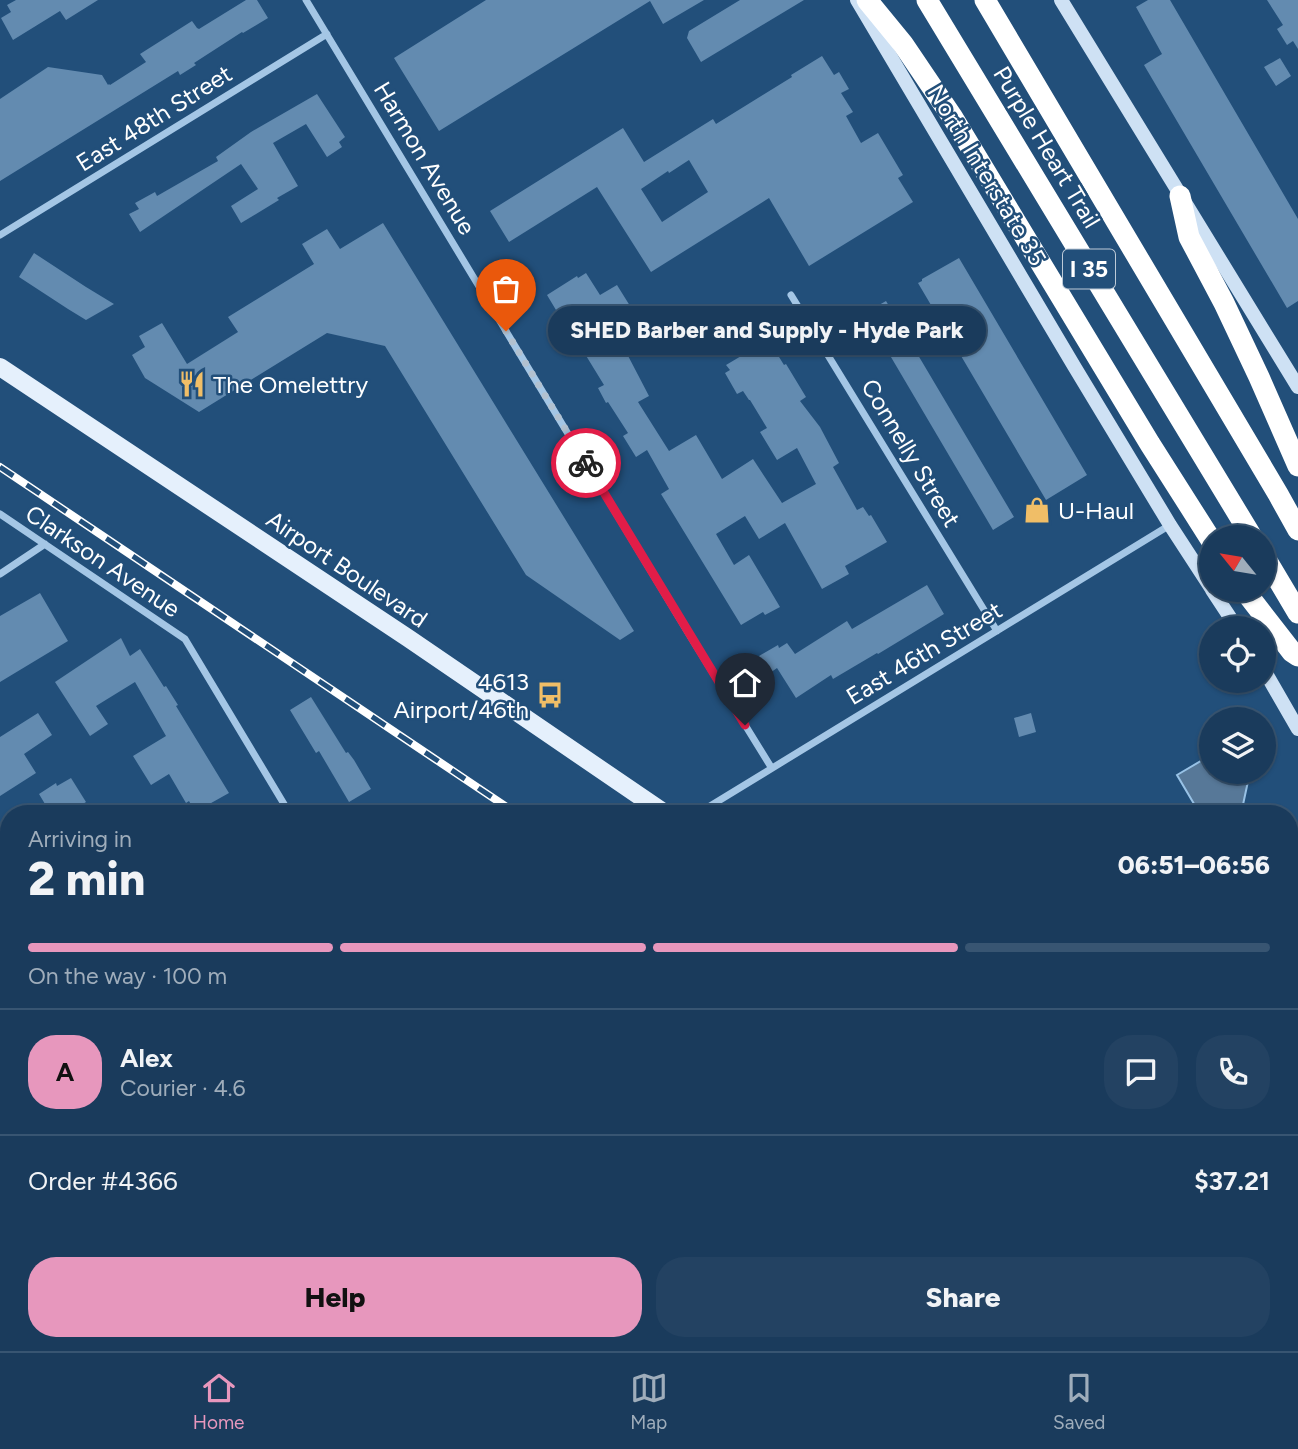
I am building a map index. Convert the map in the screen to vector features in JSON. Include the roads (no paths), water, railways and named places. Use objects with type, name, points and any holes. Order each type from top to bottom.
[{"type":"highway","points":[[867,0],[903,44],[953,118],[1201,525]]},
{"type":"highway","name":"Purple Heart Trail","points":[[927,0],[1245,525]]},
{"type":"highway","name":"Purple Heart Trail","points":[[985,0],[1298,530]]},
{"type":"highway","points":[[1180,196],[1189,237],[1230,315],[1298,466]]},
{"type":"highway","points":[[1276,576],[1298,612]]},
{"type":"highway","points":[[1253,602],[1298,656]]},
{"type":"main road","name":"North Interstate 35","points":[[857,0],[1074,366],[1199,569]]},
{"type":"main road","points":[[1061,0],[1298,387]]},
{"type":"main road","name":"Airport Boulevard","points":[[0,367],[653,805]]},
{"type":"main road","points":[[1276,691],[1298,729]]},
{"type":"street","name":"Harmon Avenue","points":[[306,0],[771,767]]},
{"type":"street","name":"East 48th Street","points":[[0,235],[327,34]]},
{"type":"street","name":"Connelly Street","points":[[791,295],[997,631]]},
{"type":"street","name":"Clarkson Avenue","points":[[0,514],[184,639],[285,805]]},
{"type":"street","name":"East 46th Street","points":[[711,805],[1170,525]]},
{"type":"street","points":[[0,574],[45,544]]},
{"type":"water","points":[[1199,762],[1199,784],[1247,784],[1243,805],[1195,805],[1177,775]]},
{"type":"railway","points":[[0,467],[504,805]]},
{"type":"place","name":"SHED Barber and Supply - Hyde Park","points":[[506,331]]},
{"type":"place","name":"The Omelettry","points":[[192,384]]},
{"type":"place","name":"U-Haul","points":[[1037,510]]},
{"type":"place","name":"4613 Airport/46th","points":[[550,695]]}]
